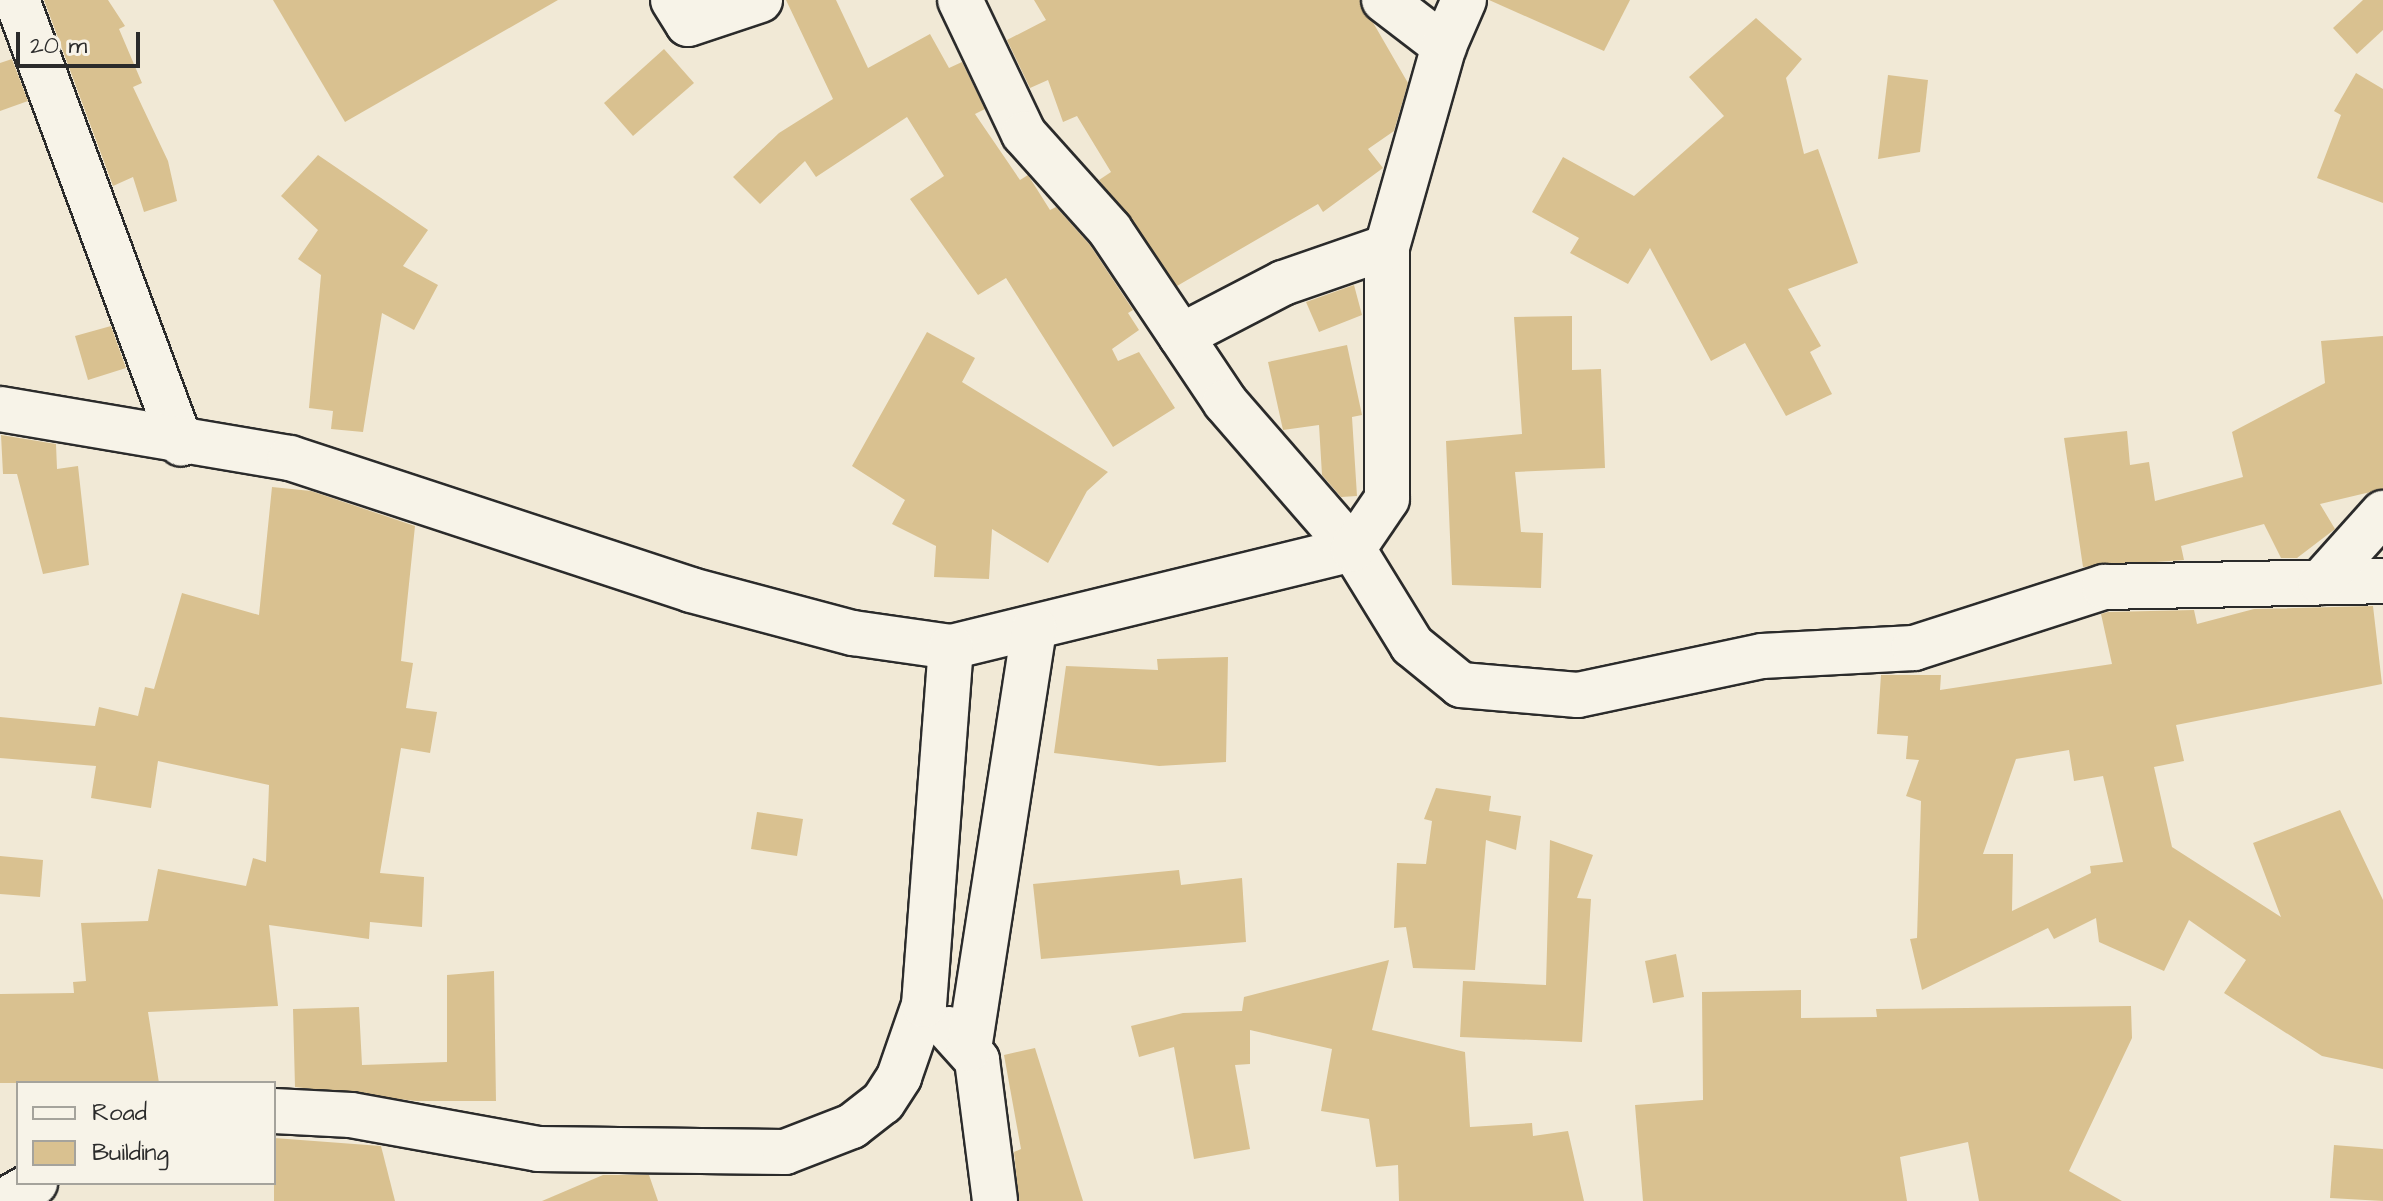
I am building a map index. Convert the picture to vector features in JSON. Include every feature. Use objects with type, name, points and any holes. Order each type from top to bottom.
[{"type":"street","points":[[17,0],[181,444]]},
{"type":"street","points":[[673,0],[688,24],[760,0]]},
{"type":"street","points":[[960,0],[1024,134],[1110,230],[1225,402],[1353,549],[1412,645],[1461,685],[1578,695],[1762,656],[1914,648],[2104,587],[2383,581]]},
{"type":"street","points":[[1384,0],[1444,46]]},
{"type":"street","points":[[0,409],[181,444],[290,458],[691,590],[853,633],[951,647],[1353,549],[1387,499],[1387,247],[1444,46],[1464,0]]},
{"type":"street","points":[[1181,336],[1283,283],[1387,247]]},
{"type":"street","points":[[2321,582],[2383,513]]},
{"type":"street","points":[[969,1049],[1034,628]]},
{"type":"street","points":[[276,1111],[351,1115],[538,1149],[785,1152],[852,1126],[883,1102],[924,1005],[951,647]]},
{"type":"street","points":[[924,1005],[977,1060],[995,1201]]},
{"type":"street","points":[[4,1201],[32,1185]]},
{"type":"building","points":[[44,0],[108,0],[125,26],[119,29],[142,83],[133,87],[168,161],[177,201],[144,212],[133,177],[113,186]]},
{"type":"building","points":[[273,0],[558,0],[345,122]]},
{"type":"building","points":[[786,0],[836,0],[868,68],[930,34],[949,68],[962,62],[985,109],[975,114],[1020,180],[1028,175],[1050,210],[1056,207],[1090,245],[1133,310],[1128,313],[1139,330],[1112,349],[1118,361],[1139,352],[1175,408],[1113,447],[1006,278],[978,295],[910,199],[944,176],[907,117],[816,177],[805,161],[760,204],[733,177],[779,133],[833,99]]},
{"type":"building","points":[[1034,0],[1360,0],[1408,83],[1394,131],[1368,149],[1383,168],[1323,212],[1318,204],[1177,286],[1099,180],[1111,172],[1077,116],[1063,122],[1048,80],[1030,88],[1007,40],[1046,20]]},
{"type":"building","points":[[1489,0],[1630,0],[1604,51]]},
{"type":"building","points":[[2363,0],[2383,0],[2383,30],[2357,54],[2333,28]]},
{"type":"building","points":[[1756,18],[1802,59],[1786,78],[1804,154],[1818,149],[1858,263],[1788,289],[1821,346],[1810,352],[1832,394],[1786,416],[1745,343],[1711,361],[1650,248],[1628,284],[1570,253],[1579,238],[1532,212],[1563,157],[1634,196],[1724,116],[1689,77]]},
{"type":"building","points":[[664,49],[694,83],[633,136],[604,103]]},
{"type":"building","points":[[12,59],[28,101],[0,111],[0,63]]},
{"type":"building","points":[[2356,73],[2383,89],[2383,203],[2317,178],[2341,115],[2334,111]]},
{"type":"building","points":[[1888,75],[1928,80],[1920,152],[1878,159]]},
{"type":"building","points":[[318,155],[428,230],[403,266],[438,285],[414,330],[382,313],[363,432],[331,429],[333,411],[309,408],[321,275],[298,259],[318,230],[281,196]]},
{"type":"building","points":[[1354,285],[1362,315],[1319,332],[1306,302]]},
{"type":"building","points":[[1572,316],[1572,370],[1601,369],[1605,468],[1515,472],[1521,532],[1543,533],[1541,588],[1452,585],[1446,441],[1522,434],[1514,317]]},
{"type":"building","points":[[111,326],[126,368],[88,380],[75,336]]},
{"type":"building","points":[[927,332],[975,358],[962,382],[1108,472],[1087,491],[1048,563],[992,529],[989,579],[934,577],[936,546],[892,524],[905,500],[852,466]]},
{"type":"building","points":[[2383,336],[2383,489],[2320,504],[2335,529],[2297,558],[2281,558],[2264,524],[2181,546],[2184,560],[2083,567],[2064,438],[2127,431],[2130,465],[2149,462],[2155,501],[2243,477],[2232,432],[2325,383],[2321,341]]},
{"type":"building","points":[[1347,345],[1362,415],[1352,417],[1357,496],[1341,497],[1322,475],[1319,425],[1283,430],[1268,362]]},
{"type":"building","points":[[1,435],[56,444],[57,469],[78,466],[89,565],[43,574],[17,474],[3,474]]},
{"type":"building","points":[[272,487],[311,491],[415,526],[401,661],[413,663],[406,708],[437,712],[430,753],[401,748],[380,873],[424,877],[422,927],[370,922],[369,939],[269,925],[278,1006],[148,1012],[159,1081],[0,1083],[0,994],[74,993],[73,982],[86,981],[81,923],[148,921],[158,869],[246,886],[253,858],[266,862],[269,785],[158,761],[151,808],[91,798],[96,766],[0,758],[0,717],[95,726],[99,707],[138,716],[145,687],[154,689],[182,593],[259,615]]},
{"type":"building","points":[[2373,606],[2382,684],[2176,725],[2184,761],[2154,767],[2172,847],[2281,917],[2253,843],[2340,810],[2383,900],[2383,1069],[2322,1056],[2224,993],[2246,960],[2189,920],[2164,971],[2099,942],[2096,918],[2054,939],[2048,928],[1922,990],[1910,939],[1917,938],[1921,801],[1906,796],[1919,760],[1906,759],[1908,736],[1877,734],[1881,675],[1941,675],[1940,690],[2112,664],[2101,614],[2194,610],[2197,624],[2254,609]],"holes":[[[2069,750],[2074,781],[2103,776],[2123,862],[2090,866],[2091,873],[2012,911],[2013,854],[1983,854],[2016,759]]]},
{"type":"building","points":[[1228,657],[1226,762],[1159,766],[1054,753],[1066,666],[1158,670],[1157,659]]},
{"type":"building","points":[[1436,788],[1491,796],[1489,811],[1521,816],[1516,850],[1486,840],[1475,970],[1413,968],[1406,927],[1394,928],[1397,863],[1426,864],[1432,821],[1424,819]]},
{"type":"building","points":[[757,812],[803,819],[797,856],[751,849]]},
{"type":"building","points":[[1550,840],[1593,855],[1577,898],[1591,899],[1582,1042],[1460,1037],[1463,981],[1546,985]]},
{"type":"building","points":[[0,856],[43,860],[40,897],[0,894]]},
{"type":"building","points":[[1179,870],[1181,885],[1242,878],[1246,942],[1041,959],[1033,884]]},
{"type":"building","points":[[1676,954],[1684,997],[1653,1003],[1645,961]]},
{"type":"building","points":[[1389,960],[1372,1030],[1465,1052],[1470,1127],[1532,1123],[1533,1136],[1568,1131],[1584,1201],[1399,1201],[1398,1165],[1376,1167],[1369,1119],[1321,1111],[1332,1049],[1250,1030],[1250,1064],[1235,1065],[1250,1149],[1194,1159],[1174,1047],[1139,1057],[1131,1026],[1183,1013],[1242,1011],[1244,997]]},
{"type":"building","points":[[494,971],[496,1101],[416,1101],[295,1087],[293,1009],[359,1007],[362,1065],[447,1062],[447,975]]},
{"type":"building","points":[[1801,990],[1801,1018],[1877,1017],[1876,1009],[2131,1006],[2132,1038],[2069,1171],[2122,1201],[1979,1201],[1968,1142],[1900,1157],[1907,1201],[1643,1201],[1635,1105],[1703,1100],[1702,992]]},
{"type":"building","points":[[1035,1048],[1083,1201],[1019,1201],[1014,1152],[1021,1149],[1004,1055]]},
{"type":"building","points":[[276,1138],[381,1146],[395,1201],[274,1201]]},
{"type":"building","points":[[2334,1145],[2383,1149],[2383,1201],[2330,1198]]},
{"type":"building","points":[[603,1175],[649,1175],[658,1201],[542,1201]]}]
